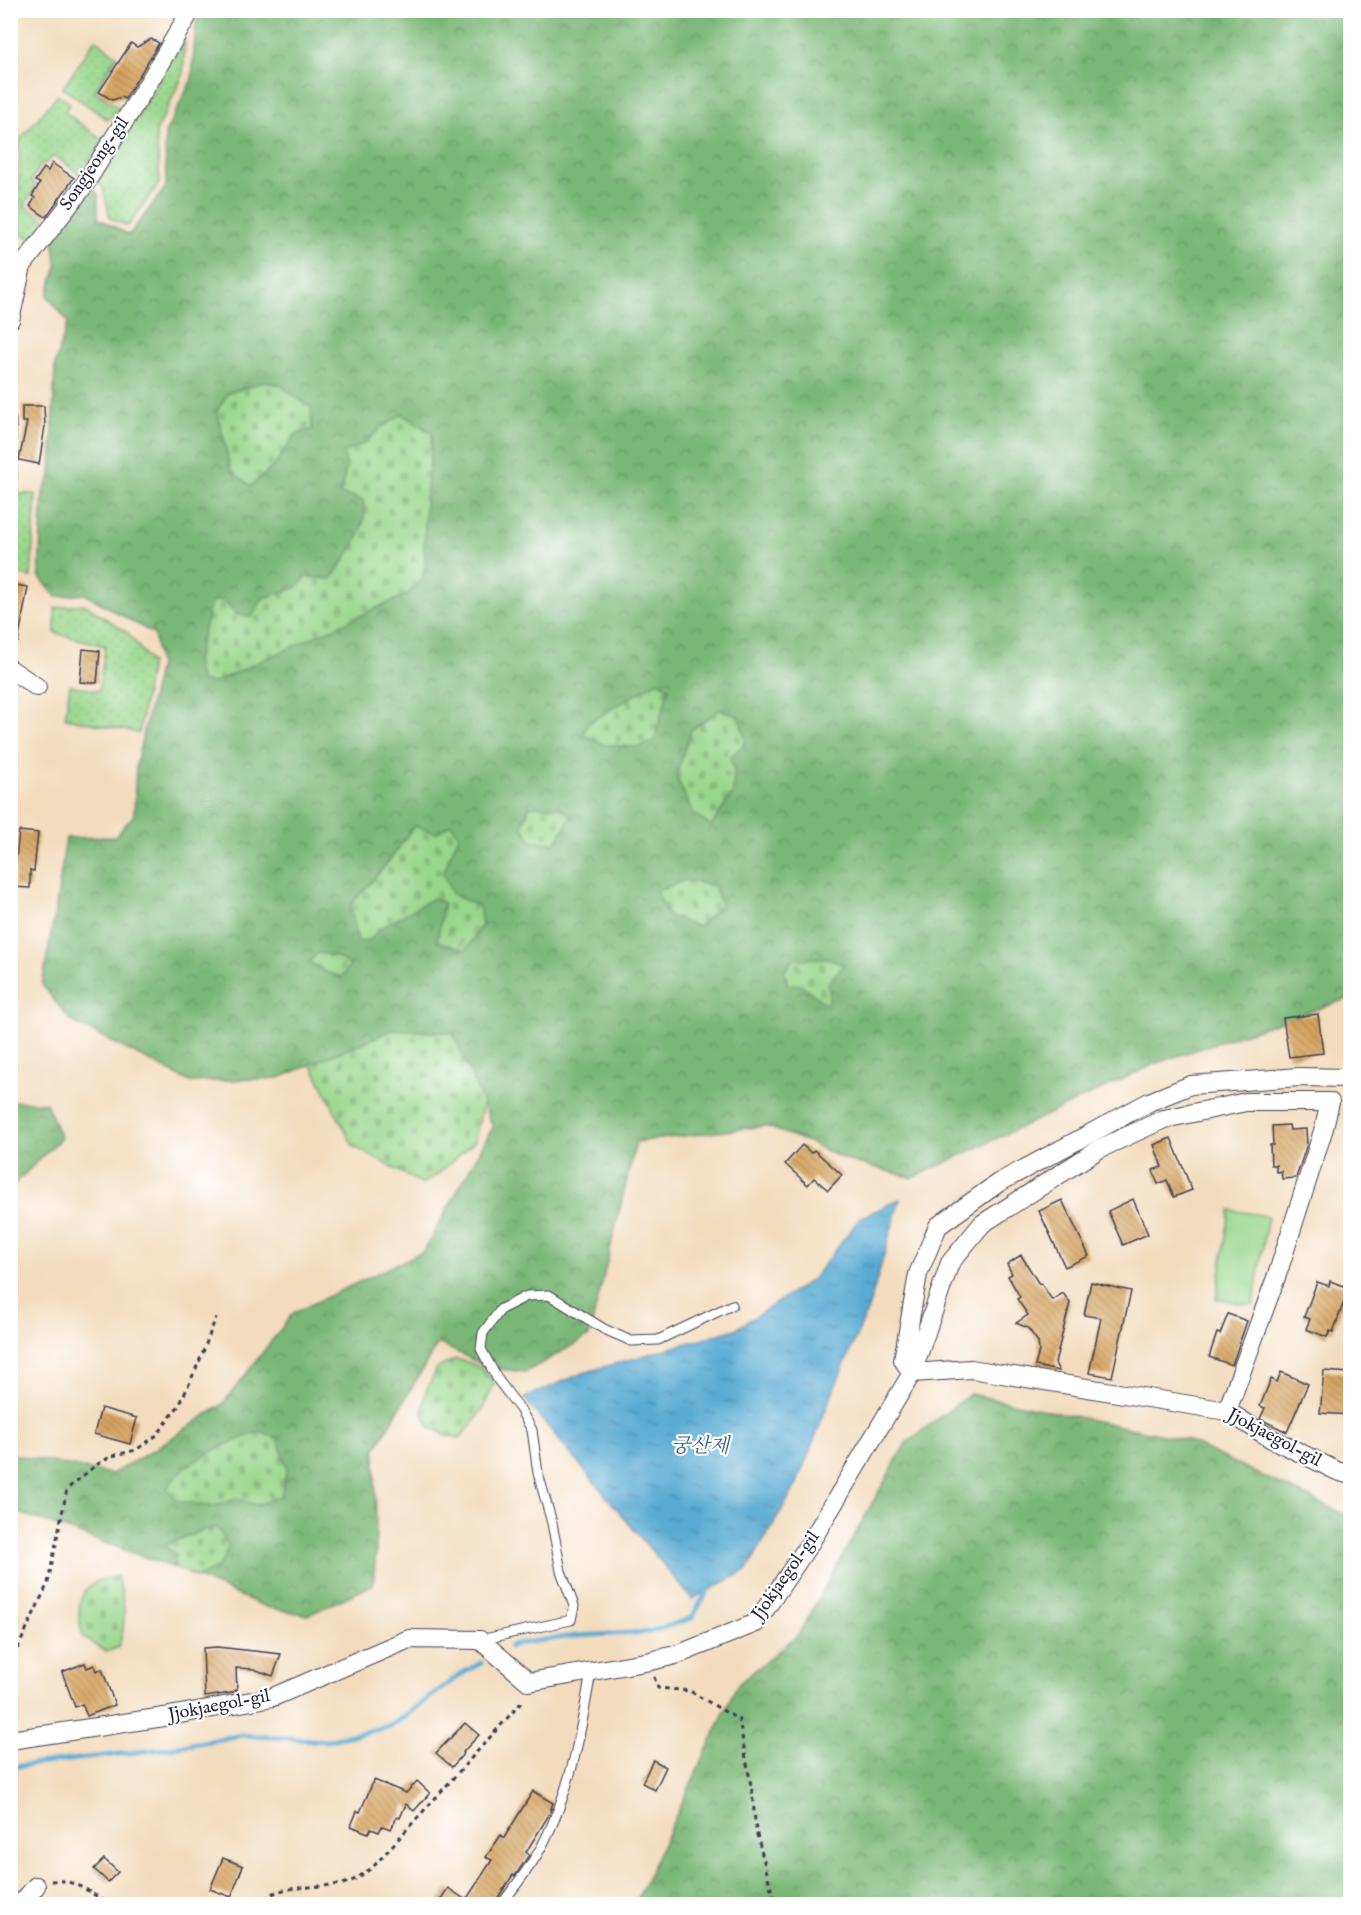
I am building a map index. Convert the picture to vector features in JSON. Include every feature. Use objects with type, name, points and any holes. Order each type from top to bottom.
[{"type":"street","name":"Songjeong-gil","points":[[10,320],[22,266],[82,187],[149,82],[191,10]]},
{"type":"street","points":[[10,669],[37,687]]},
{"type":"street","points":[[912,1373],[903,1360],[918,1274],[938,1226],[998,1183],[1149,1102],[1191,1085],[1299,1077],[1350,1078]]},
{"type":"street","points":[[912,1373],[950,1263],[982,1224],[1099,1149],[1164,1119],[1246,1102],[1330,1102],[1324,1128],[1278,1272],[1227,1411]]},
{"type":"street","name":"Jjokjaegol-gil","points":[[529,1682],[679,1654],[756,1623],[810,1543],[912,1373],[971,1369],[1227,1411],[1270,1438],[1337,1471],[1350,1475]]},
{"type":"street","name":"Jjokjaegol-gil","points":[[10,1740],[273,1697],[409,1639],[480,1640]]},
{"type":"street","points":[[480,1640],[529,1682]]},
{"type":"street","points":[[21,1905],[36,1886]]},
{"type":"lane","points":[[10,415],[12,479]]},
{"type":"lane","points":[[480,1640],[571,1620],[574,1606],[561,1570],[552,1523],[537,1473],[532,1430],[520,1409],[498,1380],[481,1349],[483,1333],[501,1309],[527,1296],[549,1295],[604,1329],[631,1341],[658,1340],[732,1305]]},
{"type":"lane","points":[[502,1905],[543,1845],[561,1805],[580,1734],[591,1672]]},
{"type":"path","points":[[10,1665],[48,1583],[67,1490],[96,1465],[112,1456],[136,1450],[157,1435],[180,1404],[216,1317]]},
{"type":"path","points":[[651,1661],[658,1688],[690,1691],[739,1720],[752,1791],[756,1831],[775,1905]]},
{"type":"path","points":[[257,1905],[276,1892],[288,1889],[343,1884],[356,1879],[373,1867],[520,1704],[529,1682]]},
{"type":"path","points":[[36,1886],[57,1880],[69,1882],[80,1886],[110,1905]]},
{"type":"green space","points":[[200,11],[1350,11],[1350,998],[1157,1063],[913,1178],[846,1160],[808,1142],[765,1126],[636,1142],[589,1336],[526,1372],[490,1368],[438,1343],[375,1450],[376,1552],[373,1585],[308,1615],[266,1607],[173,1567],[11,1510],[10,1454],[112,1474],[223,1404],[293,1313],[424,1251],[493,1127],[452,1033],[393,1030],[279,1078],[190,1082],[71,1021],[42,985],[66,838],[115,837],[134,815],[136,765],[159,666],[154,634],[85,594],[56,597],[39,576],[43,492],[51,476],[55,364],[68,322],[47,295],[57,267],[53,241],[92,188],[98,194],[98,218],[129,235],[166,187],[165,134],[192,79],[196,23]]},
{"type":"green space","points":[[95,39],[117,56],[95,91],[119,108],[108,120],[63,88]]},
{"type":"green space","points":[[185,40],[183,75],[156,132],[160,182],[128,226],[110,218],[103,188],[97,182]]},
{"type":"green space","points":[[58,95],[70,103],[65,112],[103,141],[80,174],[54,156],[45,164],[42,163],[31,181],[36,185],[25,206],[47,221],[32,239],[18,232],[20,139]]},
{"type":"green space","points":[[264,382],[280,385],[311,407],[312,430],[296,434],[275,465],[251,486],[231,471],[217,411],[228,393]]},
{"type":"green space","points":[[402,414],[432,433],[426,494],[424,551],[426,565],[422,579],[408,594],[213,683],[200,681],[196,660],[211,602],[224,600],[237,615],[252,617],[263,598],[296,588],[306,577],[331,579],[356,542],[363,522],[363,500],[340,494],[347,465],[343,453],[363,444],[382,427]]},
{"type":"green space","points":[[10,494],[36,494],[31,577],[11,573]]},
{"type":"green space","points":[[84,604],[128,633],[151,663],[139,733],[65,718],[70,685],[99,691],[105,646],[55,633],[55,608]]},
{"type":"green space","points":[[658,681],[669,687],[654,741],[639,747],[605,745],[583,735],[588,723]]},
{"type":"green space","points":[[720,710],[739,716],[746,742],[730,758],[734,769],[733,793],[711,826],[693,813],[676,776],[691,730]]},
{"type":"green space","points":[[530,806],[559,807],[572,816],[555,843],[532,842],[522,826]]},
{"type":"green space","points":[[451,824],[459,835],[443,873],[453,895],[479,906],[482,925],[466,950],[437,942],[444,903],[433,898],[381,928],[370,940],[358,942],[350,905],[384,867],[414,826],[436,833]]},
{"type":"green space","points":[[686,880],[714,886],[721,905],[698,927],[667,915],[657,891]]},
{"type":"green space","points":[[318,953],[335,956],[350,965],[342,977],[325,972],[309,962]]},
{"type":"green space","points":[[829,958],[844,965],[827,984],[830,994],[827,1005],[802,985],[787,984],[784,971],[794,959]]},
{"type":"green space","points":[[393,1030],[453,1033],[483,1103],[475,1141],[437,1175],[422,1184],[353,1146],[311,1064]]},
{"type":"green space","points":[[10,1101],[46,1103],[61,1138],[11,1187]]},
{"type":"green space","points":[[1230,1210],[1268,1216],[1253,1305],[1216,1299]]},
{"type":"green space","points":[[456,1359],[478,1366],[494,1383],[480,1413],[459,1438],[429,1427],[422,1412],[426,1391],[437,1368]]},
{"type":"green space","points":[[970,1394],[1186,1440],[1350,1517],[1350,1904],[635,1904],[737,1685],[798,1635],[906,1443]]},
{"type":"green space","points":[[261,1431],[278,1439],[287,1468],[281,1496],[257,1505],[236,1499],[211,1507],[176,1500],[167,1488],[184,1468],[219,1447]]},
{"type":"green space","points":[[217,1528],[229,1545],[219,1566],[197,1577],[173,1567],[176,1555],[164,1545],[204,1530]]},
{"type":"green space","points":[[117,1576],[123,1603],[123,1630],[118,1648],[106,1652],[83,1637],[80,1605],[85,1591],[91,1585]]},
{"type":"water","name":"궁산제","points":[[900,1199],[869,1307],[796,1486],[746,1571],[692,1599],[524,1398],[583,1373],[736,1329],[813,1279],[860,1218]]},
{"type":"building","points":[[151,39],[159,43],[125,99],[122,97],[112,100],[99,92],[131,43],[137,47]]},
{"type":"building","points":[[52,163],[74,178],[46,217],[30,206],[35,198],[32,196],[40,183],[35,181],[44,168],[48,171]]},
{"type":"building","points":[[22,406],[44,406],[45,426],[39,464],[19,460],[27,422],[22,422]]},
{"type":"building","points":[[10,584],[28,587],[18,642],[10,642]]},
{"type":"building","points":[[83,649],[100,651],[97,683],[80,682]]},
{"type":"building","points":[[19,831],[38,833],[34,871],[30,870],[30,888],[13,887]]},
{"type":"building","points":[[1318,1014],[1323,1053],[1289,1057],[1283,1018]]},
{"type":"building","points":[[1289,1125],[1290,1130],[1306,1129],[1307,1144],[1296,1178],[1282,1179],[1281,1171],[1276,1172],[1276,1165],[1271,1165],[1272,1126]]},
{"type":"building","points":[[1171,1138],[1192,1190],[1174,1197],[1167,1180],[1158,1184],[1153,1170],[1162,1167],[1154,1145]]},
{"type":"building","points":[[802,1145],[811,1153],[814,1150],[842,1175],[828,1190],[814,1178],[808,1185],[785,1164]]},
{"type":"building","points":[[1133,1199],[1148,1234],[1123,1245],[1108,1211]]},
{"type":"building","points":[[1062,1200],[1089,1256],[1065,1267],[1039,1211]]},
{"type":"building","points":[[1021,1255],[1052,1300],[1063,1293],[1070,1303],[1055,1363],[1059,1371],[1035,1366],[1039,1351],[1038,1342],[1028,1328],[1016,1323],[1028,1315],[1017,1299],[1020,1297],[1008,1276],[1012,1274],[1007,1264]]},
{"type":"building","points":[[1330,1281],[1349,1288],[1333,1332],[1330,1331],[1327,1337],[1306,1329],[1310,1319],[1304,1317],[1317,1282],[1329,1286]]},
{"type":"building","points":[[1091,1282],[1131,1291],[1112,1377],[1089,1373],[1101,1318],[1084,1315]]},
{"type":"building","points":[[1228,1314],[1247,1321],[1232,1365],[1209,1357],[1217,1333],[1220,1334]]},
{"type":"building","points":[[1324,1371],[1350,1373],[1350,1415],[1320,1413]]},
{"type":"building","points":[[1281,1372],[1308,1384],[1287,1432],[1260,1419],[1265,1408],[1260,1406],[1271,1379],[1277,1382]]},
{"type":"building","points":[[101,1408],[137,1418],[130,1444],[94,1434]]},
{"type":"building","points":[[217,1647],[281,1654],[273,1676],[254,1669],[236,1668],[237,1690],[205,1697],[203,1648]]},
{"type":"building","points":[[85,1663],[87,1668],[94,1665],[96,1671],[102,1669],[115,1705],[87,1716],[82,1704],[75,1707],[62,1672]]},
{"type":"building","points":[[465,1723],[479,1735],[452,1767],[436,1753]]},
{"type":"building","points":[[653,1760],[666,1767],[655,1790],[642,1783]]},
{"type":"building","points":[[374,1780],[406,1793],[417,1781],[430,1793],[414,1811],[406,1804],[400,1818],[397,1817],[391,1829],[382,1826],[379,1832],[371,1829],[368,1833],[351,1826]]},
{"type":"building","points":[[533,1791],[553,1803],[549,1815],[526,1852],[529,1855],[493,1905],[437,1905],[448,1888],[466,1900],[492,1860],[486,1857],[501,1835],[504,1838]]},
{"type":"building","points":[[223,1858],[243,1866],[231,1897],[210,1889]]},
{"type":"building","points":[[104,1859],[118,1872],[108,1882],[94,1869]]},
{"type":"waterway","points":[[510,1647],[515,1644],[574,1636],[649,1632],[692,1618],[707,1591]]},
{"type":"waterway","points":[[10,1767],[163,1749],[242,1735],[326,1741],[391,1726],[461,1674],[481,1663]]}]
